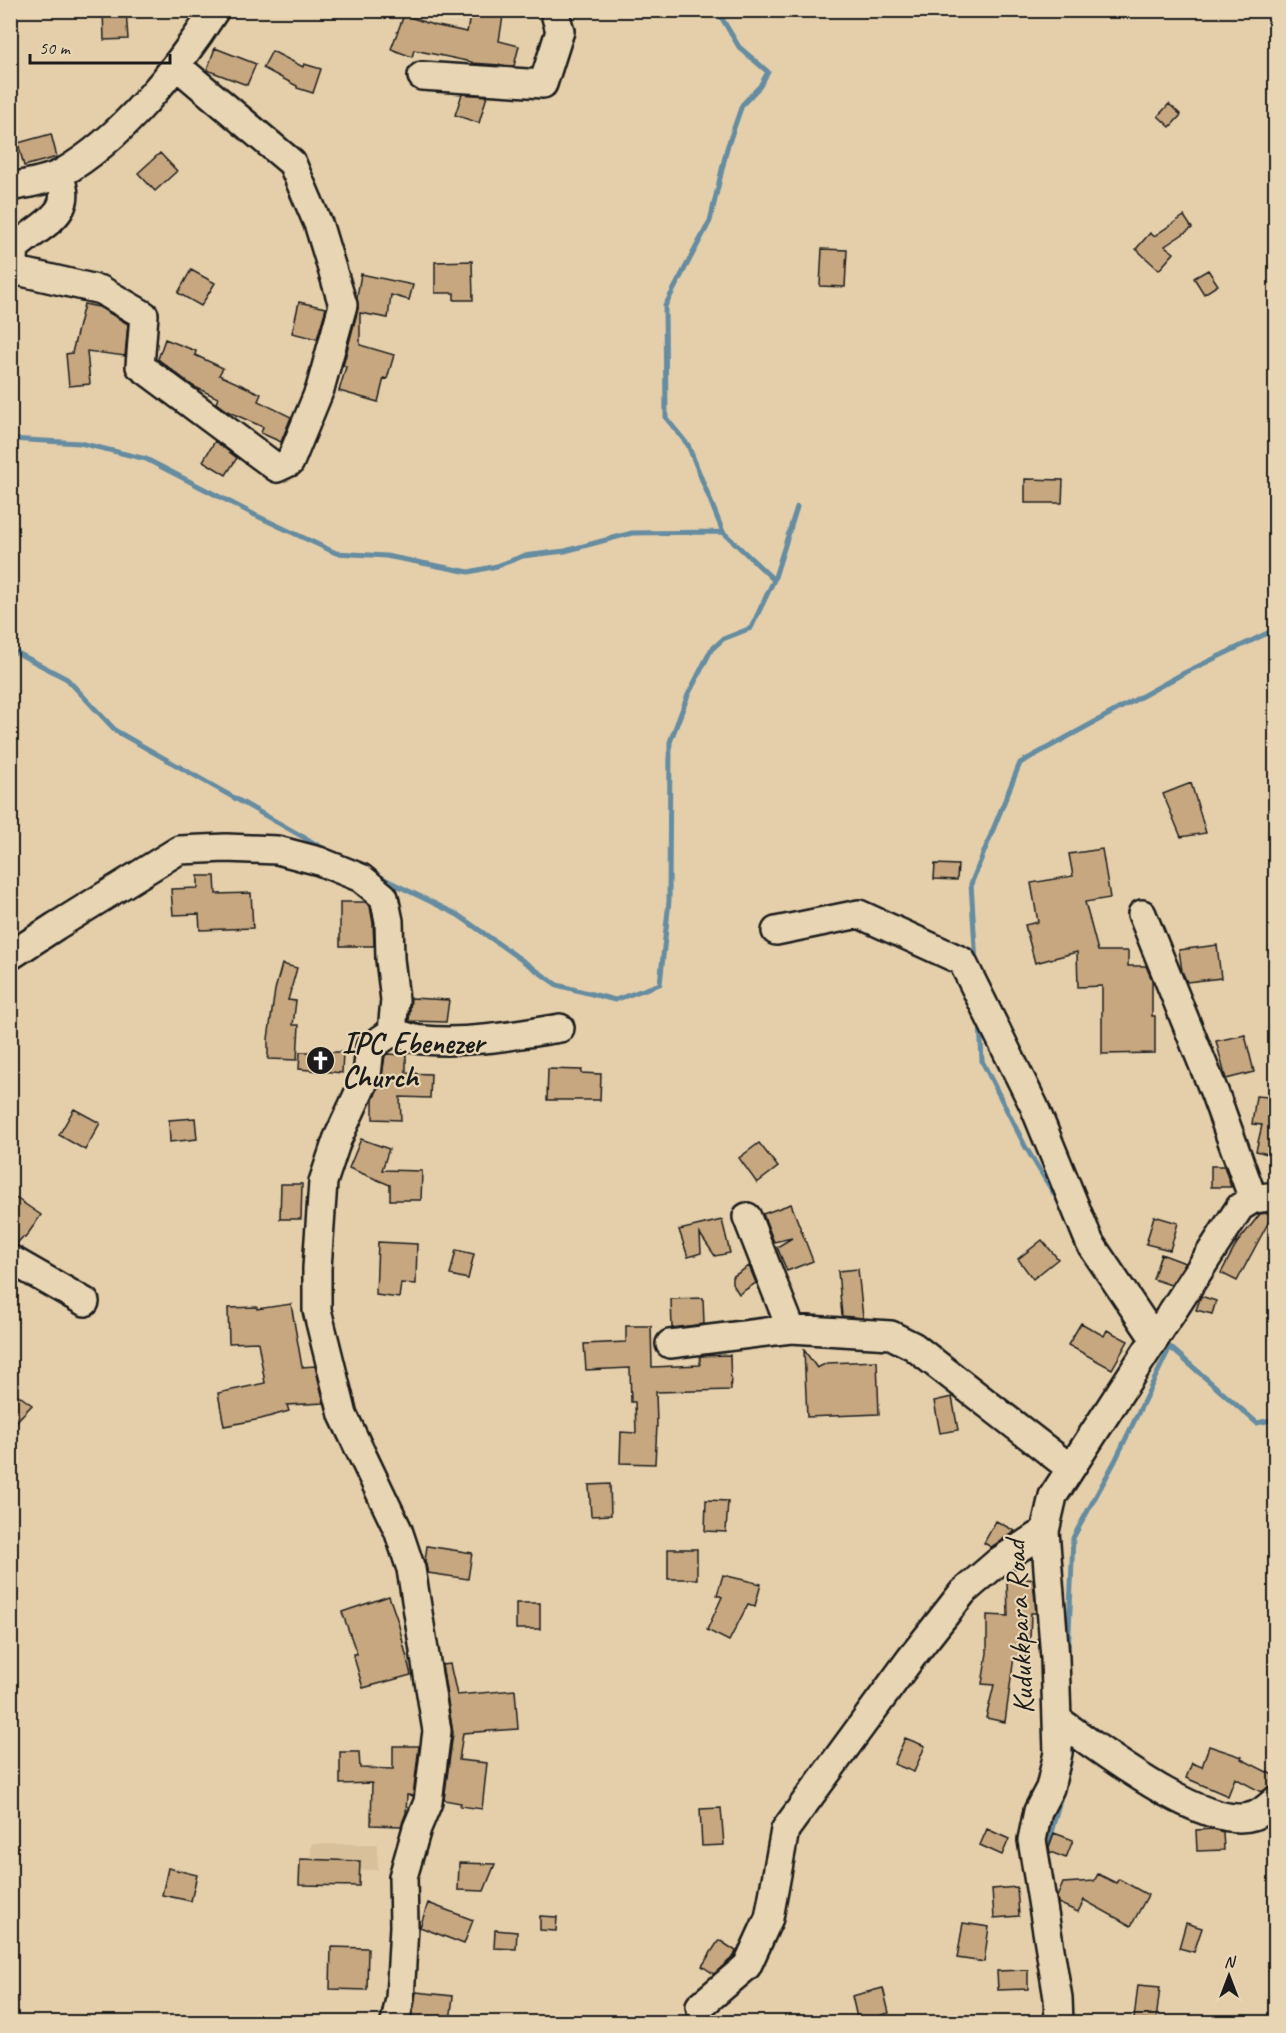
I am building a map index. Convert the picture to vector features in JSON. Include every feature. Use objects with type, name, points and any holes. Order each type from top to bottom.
[{"type":"street","points":[[10,187],[58,175],[91,153],[138,111],[177,66],[214,10]]},
{"type":"street","points":[[422,76],[543,84],[560,31],[554,10]]},
{"type":"street","points":[[58,175],[66,197],[50,221],[27,235],[15,248],[13,270],[101,290],[144,315],[140,366],[277,468],[291,462],[320,389],[343,305],[319,226],[292,164],[177,66]]},
{"type":"street","points":[[10,956],[179,850],[226,848],[277,850],[319,861],[361,878],[384,897],[389,921],[394,1000],[392,1032]]},
{"type":"street","points":[[776,931],[859,914],[962,961],[1034,1106],[1090,1243],[1154,1338]]},
{"type":"street","points":[[1142,914],[1215,1094],[1264,1197]]},
{"type":"street","points":[[392,1032],[423,1041],[520,1034],[560,1028]]},
{"type":"street","points":[[392,1032],[370,1047],[367,1075],[337,1140],[323,1182],[317,1268],[317,1310],[343,1415],[398,1530],[411,1569],[437,1731],[428,1802],[417,1828],[403,1877],[404,1926],[400,1999],[395,2022]]},
{"type":"street","name":"Kudukkpara Road","points":[[1059,2022],[1058,1998],[1032,1840],[1038,1811],[1050,1788],[1058,1753],[1058,1720],[1045,1531],[1053,1496],[1240,1207],[1264,1197]]},
{"type":"street","points":[[747,1217],[790,1329]]},
{"type":"street","points":[[10,1259],[85,1302]]},
{"type":"street","points":[[669,1344],[790,1329],[891,1335],[913,1346],[1070,1468]]},
{"type":"street","points":[[700,2006],[747,1965],[769,1918],[785,1830],[792,1820],[910,1658],[963,1592],[999,1561],[1045,1531]]},
{"type":"street","points":[[1058,1720],[1162,1791],[1204,1811],[1235,1817],[1252,1817],[1275,1800]]},
{"type":"shaded area","points":[[311,1844],[377,1844],[378,1870],[311,1870]]},
{"type":"building","points":[[103,10],[126,10],[128,39],[104,40]]},
{"type":"building","points":[[471,10],[504,10],[499,41],[519,46],[514,66],[472,63],[414,50],[412,57],[391,49],[404,15],[433,25],[467,32]]},
{"type":"building","points":[[215,48],[256,64],[247,85],[207,70]]},
{"type":"building","points":[[272,51],[303,67],[304,64],[321,69],[313,93],[297,88],[263,68]]},
{"type":"building","points":[[462,94],[487,96],[479,123],[455,115]]},
{"type":"building","points":[[1169,104],[1181,115],[1170,127],[1158,116]]},
{"type":"building","points":[[51,134],[57,157],[24,166],[18,143]]},
{"type":"building","points":[[160,153],[177,171],[155,191],[138,173]]},
{"type":"building","points":[[1184,216],[1192,228],[1165,246],[1174,253],[1159,270],[1136,249],[1150,233],[1154,236]]},
{"type":"building","points":[[822,249],[847,250],[845,287],[820,286]]},
{"type":"building","points":[[472,261],[473,300],[454,300],[454,293],[435,293],[435,262]]},
{"type":"building","points":[[191,270],[215,283],[201,306],[178,293]]},
{"type":"building","points":[[1208,270],[1218,285],[1204,294],[1194,278]]},
{"type":"building","points":[[361,274],[413,285],[409,300],[391,295],[388,318],[360,313],[360,345],[394,355],[387,379],[384,378],[378,402],[339,391],[358,309],[357,297]]},
{"type":"building","points":[[299,302],[326,308],[317,339],[292,333]]},
{"type":"building","points":[[84,304],[99,307],[128,324],[125,356],[87,351],[90,384],[69,386],[66,354],[72,353]]},
{"type":"building","points":[[165,339],[196,351],[195,355],[223,368],[219,375],[261,394],[258,401],[291,417],[281,442],[261,433],[263,427],[227,411],[216,403],[218,398],[193,386],[158,359]]},
{"type":"building","points":[[215,441],[237,458],[226,475],[203,461]]},
{"type":"building","points":[[1025,479],[1063,480],[1062,503],[1025,503]]},
{"type":"building","points":[[1191,783],[1206,833],[1181,837],[1163,794]]},
{"type":"building","points":[[1102,849],[1110,898],[1085,902],[1098,951],[1128,951],[1128,966],[1146,966],[1152,980],[1155,1053],[1102,1054],[1102,986],[1078,987],[1077,952],[1035,963],[1025,925],[1038,922],[1031,883],[1073,876],[1069,854]]},
{"type":"building","points":[[935,864],[958,865],[957,880],[934,879]]},
{"type":"building","points":[[198,876],[215,876],[216,894],[251,893],[253,928],[200,930],[199,914],[173,915],[171,889],[198,888]]},
{"type":"building","points":[[340,902],[365,902],[370,906],[374,946],[340,946]]},
{"type":"building","points":[[1217,945],[1221,978],[1187,982],[1182,971],[1179,950]]},
{"type":"building","points":[[282,964],[297,968],[288,1000],[296,1001],[293,1025],[299,1025],[297,1060],[268,1059],[268,1039],[275,990]]},
{"type":"building","points":[[411,998],[449,1000],[446,1022],[409,1021]]},
{"type":"building","points":[[1245,1035],[1254,1072],[1226,1079],[1216,1041]]},
{"type":"building","name":"IPC Ebenezer Church","points":[[300,1052],[343,1052],[342,1073],[299,1069]]},
{"type":"building","points":[[387,1054],[406,1055],[406,1073],[431,1074],[430,1098],[400,1097],[401,1120],[373,1119],[373,1100],[381,1081]]},
{"type":"building","points":[[548,1069],[582,1070],[581,1073],[601,1074],[600,1100],[547,1100]]},
{"type":"building","points":[[1269,1094],[1275,1095],[1275,1156],[1256,1151],[1262,1125],[1252,1124],[1256,1096],[1269,1097]]},
{"type":"building","points":[[74,1109],[100,1123],[85,1150],[59,1135]]},
{"type":"building","points":[[195,1118],[197,1139],[170,1142],[169,1120]]},
{"type":"building","points":[[361,1139],[389,1149],[382,1170],[422,1171],[421,1200],[390,1200],[390,1185],[349,1168]]},
{"type":"building","points":[[759,1143],[778,1167],[757,1183],[739,1158]]},
{"type":"building","points":[[1211,1166],[1224,1166],[1231,1187],[1211,1187]]},
{"type":"building","points":[[281,1184],[302,1184],[301,1219],[280,1219]]},
{"type":"building","points":[[10,1194],[41,1215],[25,1238],[23,1237],[15,1245],[10,1243]]},
{"type":"building","points":[[791,1204],[813,1261],[787,1271],[777,1247],[792,1238],[774,1242],[763,1214]]},
{"type":"building","points":[[1274,1212],[1237,1281],[1221,1273],[1237,1243],[1260,1214]]},
{"type":"building","points":[[1154,1216],[1178,1223],[1170,1250],[1146,1244]]},
{"type":"building","points":[[722,1220],[730,1253],[715,1256],[700,1234],[701,1253],[688,1257],[679,1230]]},
{"type":"building","points":[[1042,1240],[1058,1259],[1033,1279],[1018,1259]]},
{"type":"building","points":[[378,1242],[417,1244],[416,1284],[401,1283],[399,1298],[376,1295]]},
{"type":"building","points":[[456,1250],[474,1254],[468,1279],[450,1275]]},
{"type":"building","points":[[1161,1254],[1185,1263],[1171,1285],[1153,1279]]},
{"type":"building","points":[[749,1266],[756,1283],[739,1294],[732,1283],[732,1277]]},
{"type":"building","points":[[858,1269],[863,1318],[842,1316],[838,1271]]},
{"type":"building","points":[[1201,1296],[1216,1301],[1212,1314],[1196,1310]]},
{"type":"building","points":[[703,1298],[704,1324],[672,1328],[671,1299]]},
{"type":"building","points":[[291,1304],[302,1367],[315,1366],[324,1403],[287,1405],[289,1411],[224,1426],[218,1393],[265,1383],[258,1342],[229,1343],[228,1308],[257,1307],[257,1309]]},
{"type":"building","points":[[1081,1323],[1104,1336],[1107,1330],[1128,1341],[1112,1369],[1068,1345]]},
{"type":"building","points":[[626,1326],[651,1326],[652,1367],[700,1365],[700,1356],[730,1355],[731,1390],[656,1392],[655,1464],[620,1463],[621,1432],[636,1433],[635,1402],[631,1402],[630,1368],[586,1370],[584,1344],[626,1342]]},
{"type":"building","points":[[804,1350],[817,1368],[827,1363],[877,1361],[879,1414],[807,1417]]},
{"type":"building","points":[[10,1389],[32,1405],[10,1428]]},
{"type":"building","points":[[952,1397],[958,1430],[940,1433],[934,1401]]},
{"type":"building","points":[[610,1484],[611,1515],[591,1516],[589,1485]]},
{"type":"building","points":[[706,1500],[728,1501],[726,1532],[705,1531]]},
{"type":"building","points":[[996,1521],[1015,1531],[991,1547],[984,1543]]},
{"type":"building","points":[[427,1546],[472,1553],[468,1579],[428,1573],[425,1561]]},
{"type":"building","points":[[668,1549],[697,1549],[697,1579],[668,1579]]},
{"type":"building","points":[[723,1575],[761,1584],[755,1606],[748,1604],[729,1641],[707,1630],[722,1597],[717,1595]]},
{"type":"building","points":[[1033,1579],[1036,1613],[1031,1613],[1030,1643],[1026,1643],[1026,1658],[1014,1657],[1005,1722],[986,1718],[994,1685],[982,1684],[987,1653],[987,1615],[1008,1616],[1007,1580]]},
{"type":"building","points":[[389,1596],[411,1675],[363,1688],[353,1654],[357,1654],[342,1612]]},
{"type":"building","points":[[516,1603],[540,1603],[540,1629],[516,1629]]},
{"type":"building","points":[[450,1664],[457,1695],[515,1690],[518,1729],[463,1733],[459,1760],[487,1763],[482,1809],[460,1806],[461,1803],[444,1800],[453,1733],[442,1665]]},
{"type":"building","points":[[905,1738],[925,1746],[914,1772],[894,1764]]},
{"type":"building","points":[[393,1746],[419,1746],[413,1796],[407,1795],[406,1813],[401,1826],[371,1825],[372,1783],[340,1784],[340,1752],[359,1752],[360,1768],[393,1769]]},
{"type":"building","points":[[1209,1746],[1242,1757],[1241,1759],[1275,1776],[1275,1785],[1261,1792],[1235,1778],[1228,1796],[1186,1778],[1192,1763],[1202,1767]]},
{"type":"building","points":[[721,1808],[724,1845],[702,1846],[700,1809]]},
{"type":"building","points":[[987,1829],[1009,1839],[1002,1855],[980,1845]]},
{"type":"building","points":[[1214,1829],[1223,1832],[1224,1850],[1197,1851],[1196,1830]]},
{"type":"building","points":[[1054,1833],[1073,1840],[1066,1858],[1050,1852],[1049,1847]]},
{"type":"building","points":[[300,1859],[360,1861],[359,1886],[299,1885]]},
{"type":"building","points":[[459,1863],[495,1864],[484,1891],[458,1890]]},
{"type":"building","points":[[168,1868],[197,1875],[191,1901],[162,1895]]},
{"type":"building","points":[[1098,1874],[1116,1883],[1119,1879],[1148,1895],[1131,1926],[1084,1900],[1078,1912],[1058,1903],[1057,1897],[1063,1883],[1094,1881]]},
{"type":"building","points":[[1017,1887],[1019,1916],[994,1918],[992,1889]]},
{"type":"building","points":[[428,1903],[473,1920],[464,1944],[420,1927]]},
{"type":"building","points":[[540,1916],[557,1917],[556,1931],[540,1930]]},
{"type":"building","points":[[963,1923],[989,1927],[984,1962],[957,1958]]},
{"type":"building","points":[[1186,1923],[1202,1928],[1194,1952],[1179,1948]]},
{"type":"building","points":[[495,1930],[517,1932],[516,1949],[494,1948]]},
{"type":"building","points":[[719,1940],[736,1951],[734,1956],[714,1974],[702,1966]]},
{"type":"building","points":[[331,1947],[368,1948],[367,1990],[330,1989]]},
{"type":"building","points":[[1028,1970],[1028,1989],[998,1990],[997,1971]]},
{"type":"building","points":[[1138,1985],[1160,1987],[1156,2021],[1134,2019]]},
{"type":"building","points":[[883,1988],[889,2013],[881,2015],[883,2022],[858,2022],[852,1996]]},
{"type":"building","points":[[416,1992],[453,1996],[450,2022],[411,2022]]},
{"type":"waterway","points":[[717,10],[739,47],[768,72],[760,86],[742,105],[727,148],[710,221],[665,306],[666,418],[688,445],[723,532]]},
{"type":"waterway","points":[[10,439],[80,443],[146,459],[255,515],[336,553],[386,556],[469,572],[497,566],[523,556],[565,551],[632,533],[723,532],[774,580]]},
{"type":"waterway","points":[[374,874],[458,915],[557,985],[615,1000],[660,984],[669,901],[670,742],[688,695],[711,650],[723,639],[751,628],[774,580],[797,507]]},
{"type":"waterway","points":[[976,963],[971,884],[1020,763],[1184,673],[1276,629]]},
{"type":"waterway","points":[[10,649],[67,679],[116,731],[328,851]]},
{"type":"waterway","points":[[980,1023],[982,1061],[1025,1146],[1062,1207]]},
{"type":"waterway","points":[[1068,1656],[1073,1538],[1115,1461],[1170,1347],[1257,1423],[1276,1419]]},
{"type":"waterway","points":[[1046,1851],[1070,1756]]},
{"type":"place","name":"IPC Ebenezer Church","points":[[321,1060]]}]
